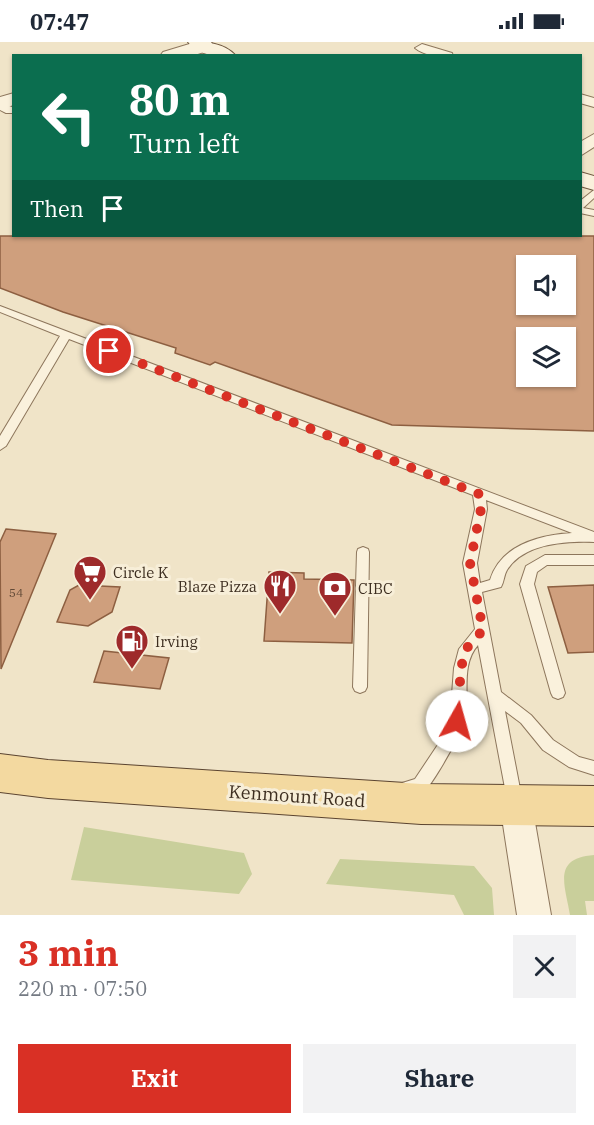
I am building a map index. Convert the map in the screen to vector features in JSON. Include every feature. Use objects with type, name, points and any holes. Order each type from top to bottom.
[{"type":"main road","points":[[205,43],[224,54]]},
{"type":"main road","name":"Kenmount Road","points":[[0,773],[363,801],[594,806]]},
{"type":"street","points":[[175,54],[205,43]]},
{"type":"street","points":[[422,48],[441,54]]},
{"type":"street","points":[[582,149],[594,139]]},
{"type":"street","points":[[516,805],[534,915]]},
{"type":"lane","points":[[582,206],[594,194]]},
{"type":"lane","points":[[0,309],[594,538]]},
{"type":"lane","points":[[0,446],[66,334]]},
{"type":"lane","points":[[479,494],[481,509],[470,563],[516,805]]},
{"type":"lane","points":[[476,589],[496,584],[503,565],[521,551],[565,536],[594,538]]},
{"type":"lane","points":[[360,687],[363,552]]},
{"type":"lane","points":[[558,693],[527,584],[531,569],[545,560],[594,560]]},
{"type":"lane","points":[[363,801],[385,791],[400,790],[420,784],[447,744],[457,721],[461,668],[466,649],[483,630]]},
{"type":"lane","points":[[495,695],[526,719],[548,745],[574,762],[594,768]]},
{"type":"green space","points":[[84,827],[244,853],[252,874],[239,894],[71,880]]},
{"type":"green space","points":[[594,855],[594,901],[585,901],[587,915],[570,915],[564,884],[567,867],[572,861],[581,857]]},
{"type":"green space","points":[[340,859],[474,866],[492,888],[494,915],[464,915],[454,895],[326,884]]},
{"type":"building","points":[[0,236],[594,236],[594,431],[392,425],[215,362],[210,365],[175,353],[176,348],[63,312],[0,288]]},
{"type":"building","points":[[6,529],[56,534],[1,669],[0,542]]},
{"type":"building","points":[[269,572],[304,573],[304,579],[354,580],[352,643],[264,641]]},
{"type":"building","name":"Circle K","points":[[79,585],[120,587],[112,612],[88,626],[57,622],[70,590]]},
{"type":"building","points":[[594,585],[594,652],[568,653],[548,587]]},
{"type":"building","name":"Irving","points":[[104,651],[169,658],[160,689],[94,682]]},
{"type":"place","name":"Circle K","points":[[90,601]]},
{"type":"place","name":"Blaze Pizza","points":[[280,615]]},
{"type":"place","name":"CIBC","points":[[335,617]]},
{"type":"place","name":"Irving","points":[[132,670]]},
{"type":"route","points":[[109,351],[479,494],[481,509],[470,563],[483,630],[466,649],[461,668],[457,721]]}]
